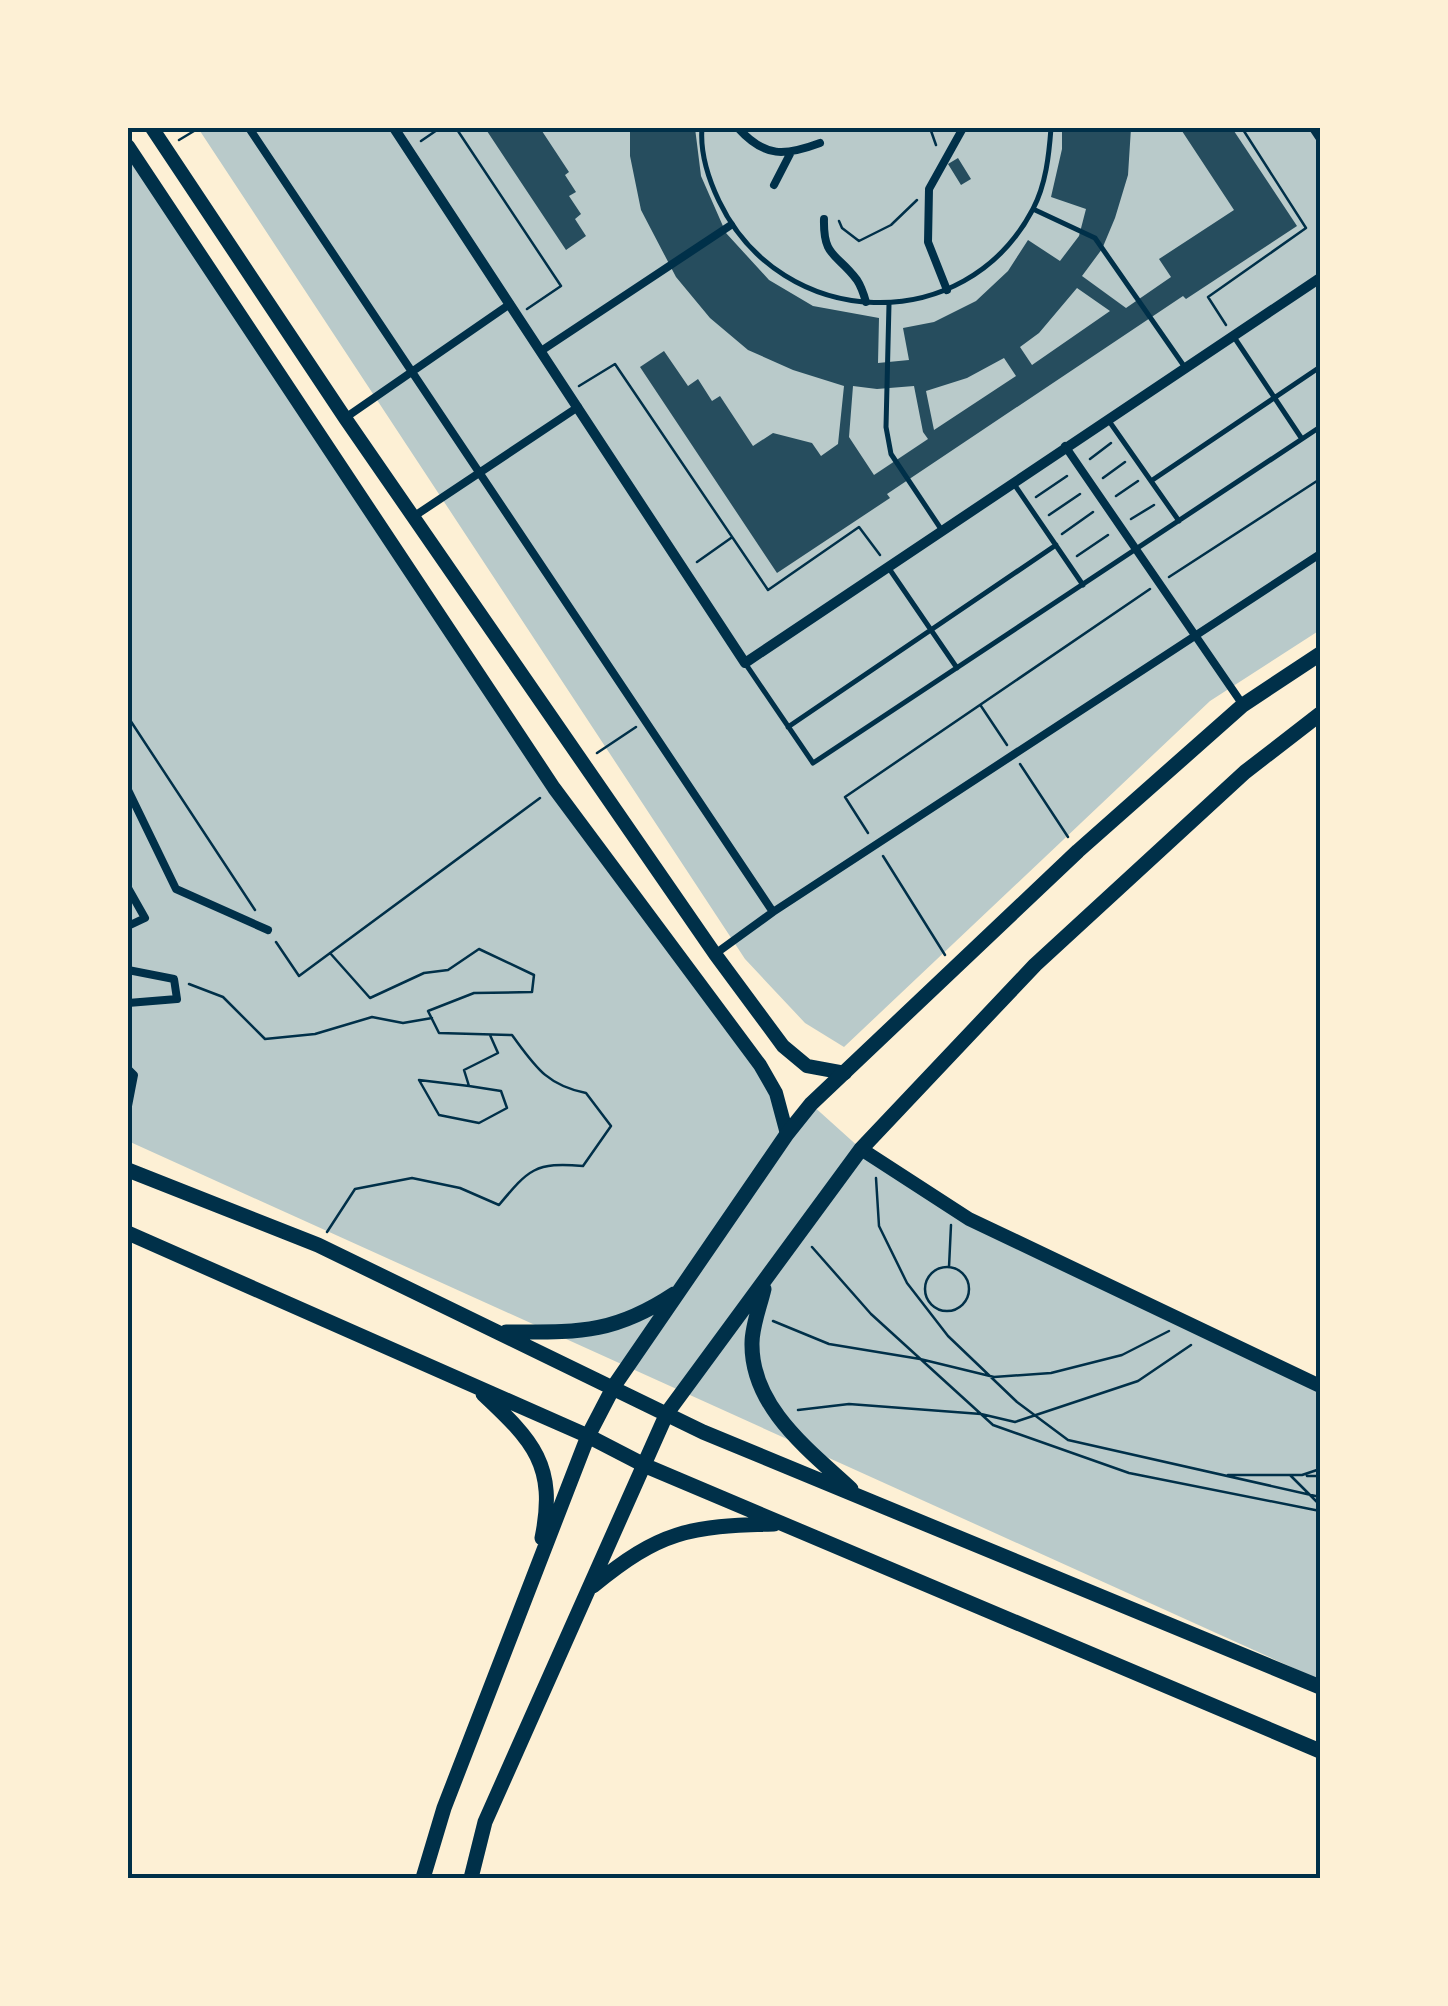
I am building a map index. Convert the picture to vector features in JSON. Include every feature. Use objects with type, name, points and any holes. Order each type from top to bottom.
[{"type":"main road","points":[[423,1878],[444,1808],[588,1436],[614,1386],[787,1134],[812,1104],[1078,852],[1243,706],[1320,654]]},
{"type":"main road","points":[[471,1878],[485,1822],[667,1413],[861,1149],[1035,965],[1245,772],[1320,714]]},
{"type":"main road","points":[[128,1170],[318,1246],[667,1413],[1320,1686]]},
{"type":"main road","points":[[128,1234],[588,1436],[646,1466],[1320,1751]]},
{"type":"main road","points":[[766,1280],[752,1343],[758,1378],[783,1426],[857,1495]]},
{"type":"main road","points":[[499,1332],[598,1329],[642,1315],[681,1288]]},
{"type":"main road","points":[[473,1385],[525,1434],[546,1473],[545,1521],[533,1579]]},
{"type":"main road","points":[[590,1588],[633,1553],[659,1540],[696,1529],[781,1524]]},
{"type":"street","points":[[152,128],[412,517],[715,954],[783,1046],[807,1066],[846,1073]]},
{"type":"street","points":[[249,128],[774,912]]},
{"type":"street","points":[[394,128],[744,663],[1320,278]]},
{"type":"street","points":[[738,128],[766,150],[790,154],[820,143]]},
{"type":"street","points":[[947,290],[928,242],[929,189],[963,128]]},
{"type":"street","points":[[1314,128],[1320,137]]},
{"type":"street","points":[[128,146],[554,788],[760,1066],[776,1094],[787,1134]]},
{"type":"street","points":[[774,184],[790,154]]},
{"type":"street","points":[[824,219],[824,240],[830,255],[858,281],[866,302]]},
{"type":"street","points":[[542,351],[730,225]]},
{"type":"street","points":[[345,418],[510,304]]},
{"type":"street","points":[[412,517],[578,407]]},
{"type":"street","points":[[1065,446],[1243,706]]},
{"type":"street","points":[[715,954],[1320,554]]},
{"type":"street","points":[[128,790],[176,889],[268,930]]},
{"type":"street","points":[[128,888],[145,918],[128,926]]},
{"type":"street","points":[[128,970],[174,979],[177,999],[128,1003]]},
{"type":"street","points":[[128,1069],[134,1075],[128,1106]]},
{"type":"street","points":[[861,1149],[968,1219],[1320,1386]]},
{"type":"lane","points":[[702,128],[710,182],[730,225],[761,260],[800,286],[843,301],[890,304],[947,290],[997,257],[1033,210],[1049,164],[1051,128]]},
{"type":"lane","points":[[1033,210],[1095,238],[1184,366]]},
{"type":"lane","points":[[890,304],[886,427],[891,454],[941,529]]},
{"type":"lane","points":[[1232,334],[1302,439]]},
{"type":"lane","points":[[1152,481],[1320,367]]},
{"type":"lane","points":[[1107,418],[1179,521]]},
{"type":"lane","points":[[744,663],[813,763],[1320,426]]},
{"type":"lane","points":[[1012,482],[1084,585]]},
{"type":"lane","points":[[788,726],[1056,546]]},
{"type":"lane","points":[[888,566],[957,668]]},
{"type":"path","points":[[166,149],[199,128]]},
{"type":"path","points":[[408,149],[440,128]]},
{"type":"path","points":[[456,128],[560,286],[518,315]]},
{"type":"path","points":[[930,128],[945,159]]},
{"type":"path","points":[[1232,334],[1208,297],[1306,228],[1242,128]]},
{"type":"path","points":[[839,221],[860,241],[891,224],[929,189]]},
{"type":"path","points":[[569,393],[614,364],[768,590],[859,527],[888,566]]},
{"type":"path","points":[[954,970],[845,797],[1159,583],[1320,479]]},
{"type":"path","points":[[684,570],[732,537]]},
{"type":"path","points":[[980,705],[1078,852]]},
{"type":"path","points":[[128,717],[299,976],[554,788]]},
{"type":"path","points":[[582,762],[646,721]]},
{"type":"path","points":[[318,1246],[355,1189],[412,1178],[460,1188],[499,1205],[524,1176],[537,1169],[551,1163],[583,1166],[611,1126],[586,1093],[562,1088],[534,1064],[512,1034],[439,1032],[428,1011],[474,993],[532,992],[534,975],[479,949],[448,970],[424,973],[370,998],[330,953]]},
{"type":"path","points":[[174,979],[224,996],[265,1039],[315,1034],[372,1017],[403,1023],[432,1018]]},
{"type":"path","points":[[468,1086],[464,1070],[498,1053],[490,1034]]},
{"type":"path","points":[[419,1080],[468,1086],[500,1092],[507,1108],[479,1123],[439,1115],[419,1080]]},
{"type":"path","points":[[875,1161],[879,1226],[907,1283],[948,1336],[1017,1402],[1068,1440],[1320,1497]]},
{"type":"path","points":[[800,1233],[870,1314],[993,1425],[1129,1473],[1320,1508]]},
{"type":"path","points":[[949,1267],[950,1238]]},
{"type":"path","points":[[949,1267],[966,1278],[969,1293],[956,1310],[942,1311],[930,1304],[924,1290],[929,1275],[949,1267]]},
{"type":"path","points":[[771,1321],[830,1344],[994,1376],[1051,1373],[1122,1355],[1186,1322]]},
{"type":"path","points":[[798,1410],[850,1404],[980,1414],[1014,1422],[1138,1381],[1208,1333]]},
{"type":"path","points":[[1302,1475],[1320,1468]]},
{"type":"path","points":[[1221,1475],[1320,1476]]},
{"type":"path","points":[[1290,1475],[1320,1508]]},
{"type":"shaded area","points":[[198,128],[1320,128],[1320,630],[1210,701],[844,1047],[805,1023],[745,959]]},
{"type":"shaded area","points":[[128,146],[554,788],[760,1065],[787,1133],[811,1104],[861,1149],[969,1219],[1320,1386],[1320,1680],[128,1141]]},
{"type":"building","points":[[485,128],[540,128],[569,172],[565,175],[576,192],[569,196],[581,214],[575,219],[586,236],[566,250]]},
{"type":"building","points":[[630,128],[695,128],[701,176],[726,233],[769,280],[813,306],[879,318],[878,363],[909,360],[903,328],[934,322],[976,301],[1008,271],[1028,240],[1060,261],[1079,236],[1086,209],[1051,197],[1062,149],[1062,128],[1131,128],[1128,175],[1115,218],[1102,249],[1082,276],[1126,308],[1171,277],[1159,259],[1234,210],[1180,128],[1232,128],[1297,226],[1186,299],[1183,296],[887,494],[890,498],[777,573],[640,367],[664,351],[688,386],[698,379],[712,401],[720,396],[753,446],[773,433],[812,443],[821,456],[838,444],[844,386],[748,350],[710,318],[676,277],[641,210],[630,156]],"holes":[[[1077,288],[1110,311],[1032,365],[1020,347],[1039,333]],[[1004,358],[1016,376],[934,430],[926,391],[967,378]],[[853,386],[914,386],[923,432],[928,439],[874,475],[849,437]]]},
{"type":"building","points":[[958,158],[971,179],[961,185],[948,164]]}]
